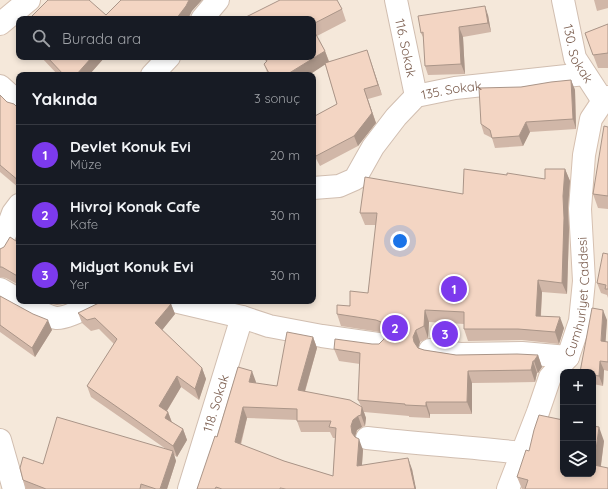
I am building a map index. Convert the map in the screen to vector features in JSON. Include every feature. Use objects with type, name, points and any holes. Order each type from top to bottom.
[{"type":"street","points":[[0,24],[29,0]]},
{"type":"street","points":[[205,16],[218,0]]},
{"type":"street","name":"116. Sokak","points":[[396,0],[416,96]]},
{"type":"street","name":"130. Sokak","points":[[563,0],[575,58],[585,74],[606,99]]},
{"type":"street","points":[[155,72],[166,60]]},
{"type":"street","name":"135. Sokak","points":[[316,188],[339,186],[355,179],[373,147],[396,117],[416,96],[455,88],[585,74]]},
{"type":"street","points":[[0,86],[16,99]]},
{"type":"street","name":"Cumhuriyet Caddesi","points":[[508,489],[550,377],[568,357],[580,321],[584,281],[580,209],[584,155],[592,119],[606,99]]},
{"type":"street","points":[[0,248],[13,213],[16,209]]},
{"type":"street","points":[[0,289],[16,298]]},
{"type":"street","points":[[27,304],[57,318],[65,317],[94,304]]},
{"type":"street","points":[[187,304],[242,317],[269,326],[322,336],[378,344]]},
{"type":"street","name":"118. Sokak","points":[[189,489],[242,317]]},
{"type":"street","points":[[430,350],[460,354],[522,353],[568,357]]},
{"type":"street","points":[[368,438],[422,444],[476,447],[522,453]]},
{"type":"street","points":[[0,440],[14,489]]},
{"type":"shaded area","points":[[0,0],[608,0],[608,489],[0,489]]},
{"type":"building","points":[[48,0],[89,0],[106,15],[121,0],[189,0],[178,16],[32,16]]},
{"type":"building","points":[[280,0],[337,0],[342,9],[316,22],[316,16],[248,16]]},
{"type":"building","points":[[485,6],[488,23],[459,27],[461,64],[425,66],[423,32],[421,33],[418,16]]},
{"type":"building","points":[[608,24],[608,53],[593,55],[585,33]]},
{"type":"building","points":[[316,34],[325,51],[316,57]]},
{"type":"building","points":[[367,50],[378,85],[364,89],[372,113],[354,136],[316,156],[316,115],[337,104],[325,63]]},
{"type":"building","points":[[50,60],[89,60],[79,72],[61,72]]},
{"type":"building","points":[[310,60],[291,72],[268,72],[264,64],[267,61]]},
{"type":"building","points":[[571,80],[573,119],[526,122],[519,136],[492,138],[490,130],[481,124],[479,88],[521,87]]},
{"type":"building","points":[[0,95],[7,102],[16,106],[16,178],[0,165]]},
{"type":"building","points":[[604,126],[608,127],[608,196],[593,194]]},
{"type":"building","points":[[464,169],[507,175],[507,173],[545,179],[545,169],[565,169],[563,196],[564,218],[562,283],[538,280],[536,316],[560,317],[555,332],[518,329],[464,329],[464,312],[425,310],[424,326],[416,330],[413,337],[418,348],[456,355],[538,355],[533,361],[531,370],[468,371],[467,402],[426,402],[426,406],[358,400],[360,353],[334,349],[335,339],[379,344],[384,339],[386,334],[385,327],[381,322],[337,314],[337,305],[350,306],[350,291],[368,293],[377,213],[360,213],[365,177],[463,194]]},
{"type":"building","points":[[10,237],[16,241],[16,275],[0,267],[0,249],[4,247]]},
{"type":"building","points":[[603,253],[608,254],[608,289],[605,289],[606,285],[597,283]]},
{"type":"building","points":[[0,296],[33,314],[48,320],[32,348],[0,325]]},
{"type":"building","points":[[97,304],[171,304],[155,323],[202,368],[195,389],[177,376],[159,406],[168,412],[165,418],[183,429],[173,446],[87,386],[117,339],[95,318],[87,320],[78,313]]},
{"type":"building","points":[[592,308],[603,310],[601,341],[608,342],[608,362],[600,361],[599,376],[596,376],[596,369],[581,369]]},
{"type":"building","points":[[287,332],[313,337],[298,390],[350,400],[362,407],[361,415],[353,420],[351,426],[352,433],[359,439],[357,466],[408,458],[415,489],[222,489],[216,487],[215,489],[197,489],[215,436],[217,437],[238,367],[252,371],[249,382],[277,386]],"holes":[[[243,407],[297,409],[297,421],[331,421],[329,427],[336,428],[333,476],[284,461],[235,442]]]},
{"type":"building","points":[[539,415],[560,419],[560,477],[596,477],[596,465],[608,468],[608,489],[525,489],[528,480],[517,477],[526,450],[529,451]]},
{"type":"building","points":[[57,417],[173,451],[160,489],[141,484],[140,489],[46,489],[23,480],[20,468],[23,457],[43,464]]},
{"type":"building","points":[[596,426],[599,427],[596,450]]},
{"type":"place","name":"Devlet Konuk Evi","points":[[454,289]]},
{"type":"place","name":"Hivroj Konak Cafe","points":[[395,328]]},
{"type":"place","name":"Midyat Konuk Evi","points":[[445,334]]}]
